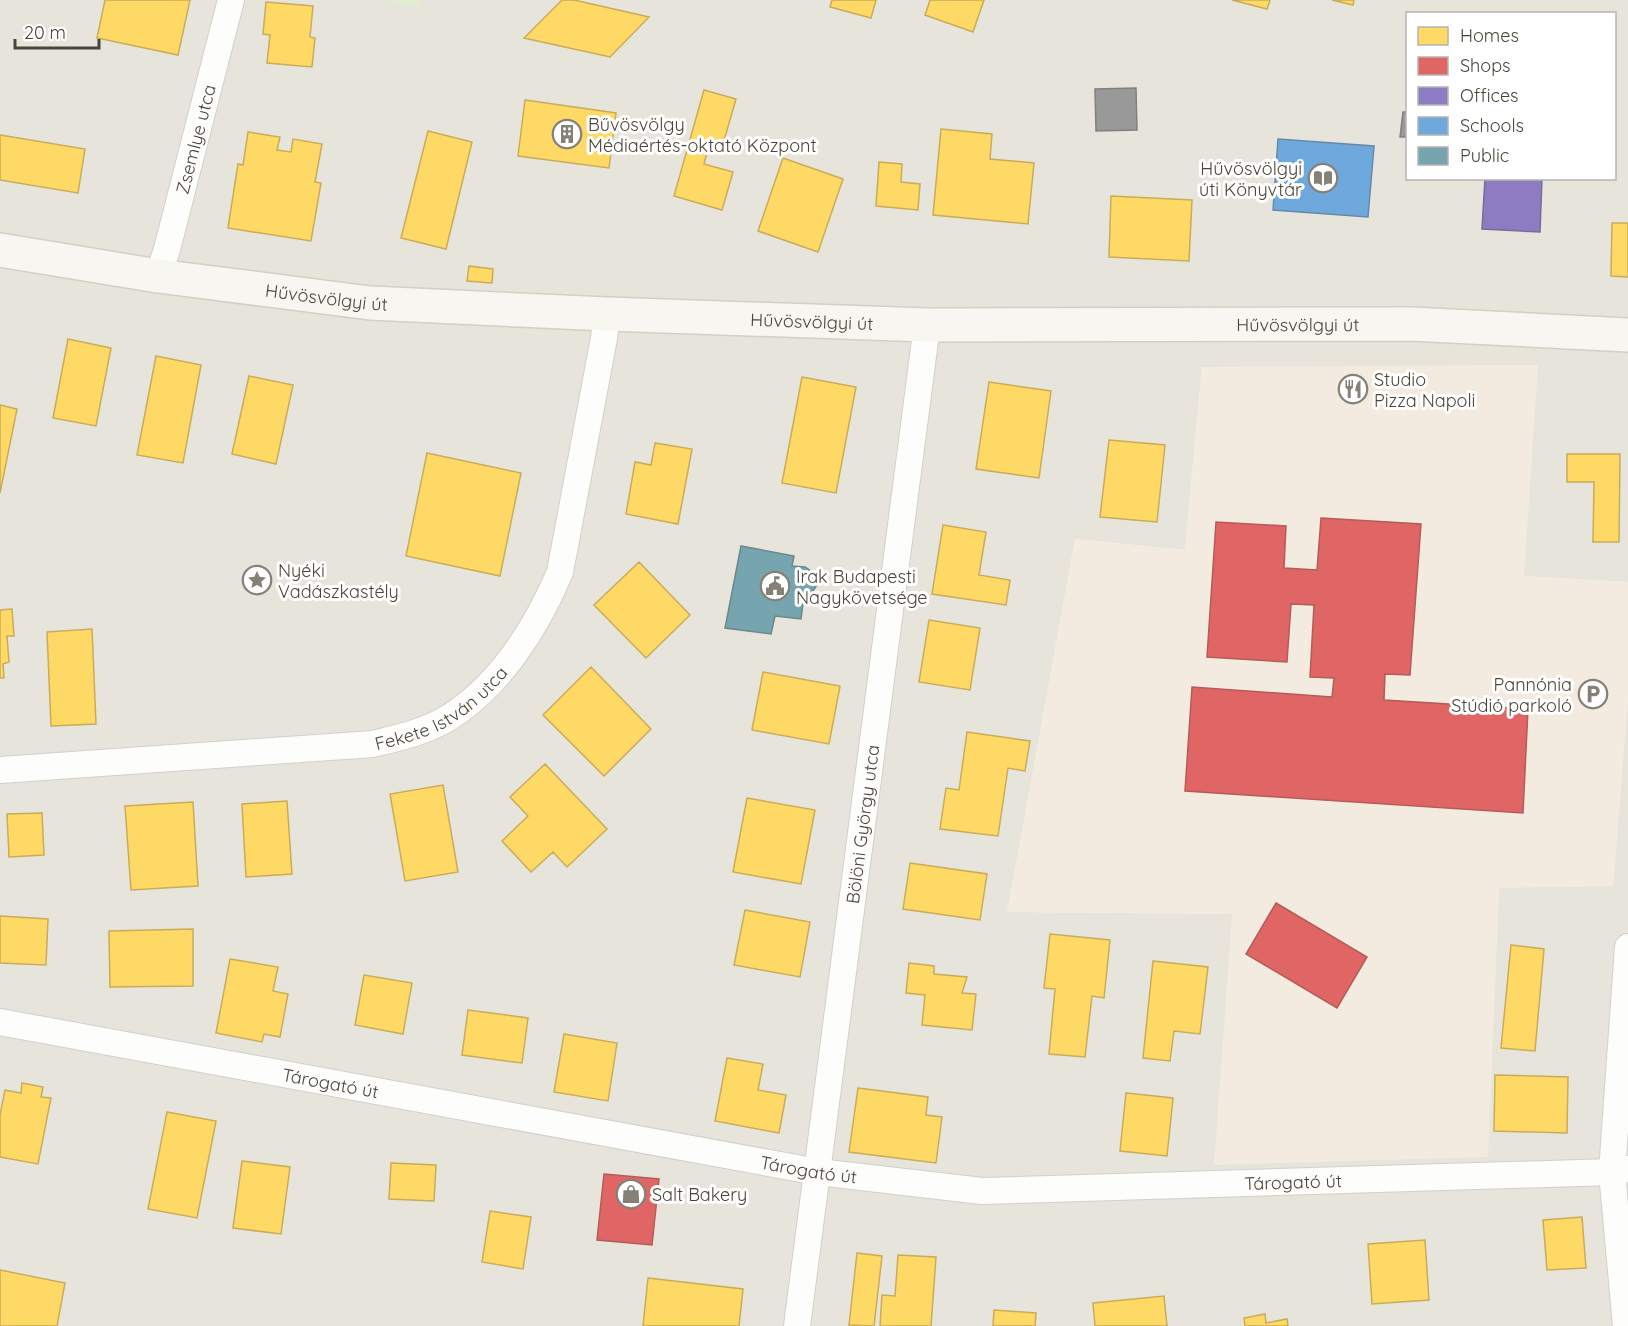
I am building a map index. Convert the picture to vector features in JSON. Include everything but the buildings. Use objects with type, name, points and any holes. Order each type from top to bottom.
[{"type":"main road","name":"Hűvösvölgyi út","points":[[0,250],[158,276],[369,303],[927,325],[1411,324],[1628,335]]},
{"type":"street","name":"Zsemlye utca","points":[[158,276],[231,0]]},
{"type":"street","name":"Fekete István utca","points":[[0,770],[373,744],[411,735],[443,720],[472,699],[496,676],[524,641],[546,604],[560,572],[604,338],[606,314]]},
{"type":"street","name":"Bölöni György utca","points":[[797,1326],[927,325]]},
{"type":"street","points":[[1626,1326],[1620,1170],[1628,947]]},
{"type":"street","name":"Tárogató út","points":[[0,1022],[818,1172],[981,1191],[1620,1170]]},
{"type":"shaded area","points":[[0,0],[1628,0],[1628,582],[1524,576],[1202,367],[1185,550],[1075,539],[1008,912],[1232,914],[1487,1157],[1499,887],[1613,886],[1628,697],[1628,1326],[0,1326]]},
{"type":"shaded area","points":[[1538,365],[1524,576],[1628,582],[1628,697],[1613,886],[1499,888],[1488,1157],[1214,1165],[1232,914],[1007,912],[1075,539],[1185,550],[1202,367]]},
{"type":"green space","points":[[385,0],[420,0],[418,8]]},
{"type":"place","name":"Bűvösvölgy Médiaértés-oktató Központ","points":[[567,134]]},
{"type":"place","name":"Hűvösvölgyi úti Könyvtár","points":[[1323,178]]},
{"type":"place","name":"Studio Pizza Napoli","points":[[1353,389]]},
{"type":"place","name":"Nyéki Vadászkastély","points":[[257,580]]},
{"type":"place","name":"Irak Budapesti Nagykövetsége","points":[[775,586]]},
{"type":"place","name":"Pannónia Stúdió parkoló","points":[[1593,694]]},
{"type":"place","name":"Salt Bakery","points":[[631,1194]]}]
